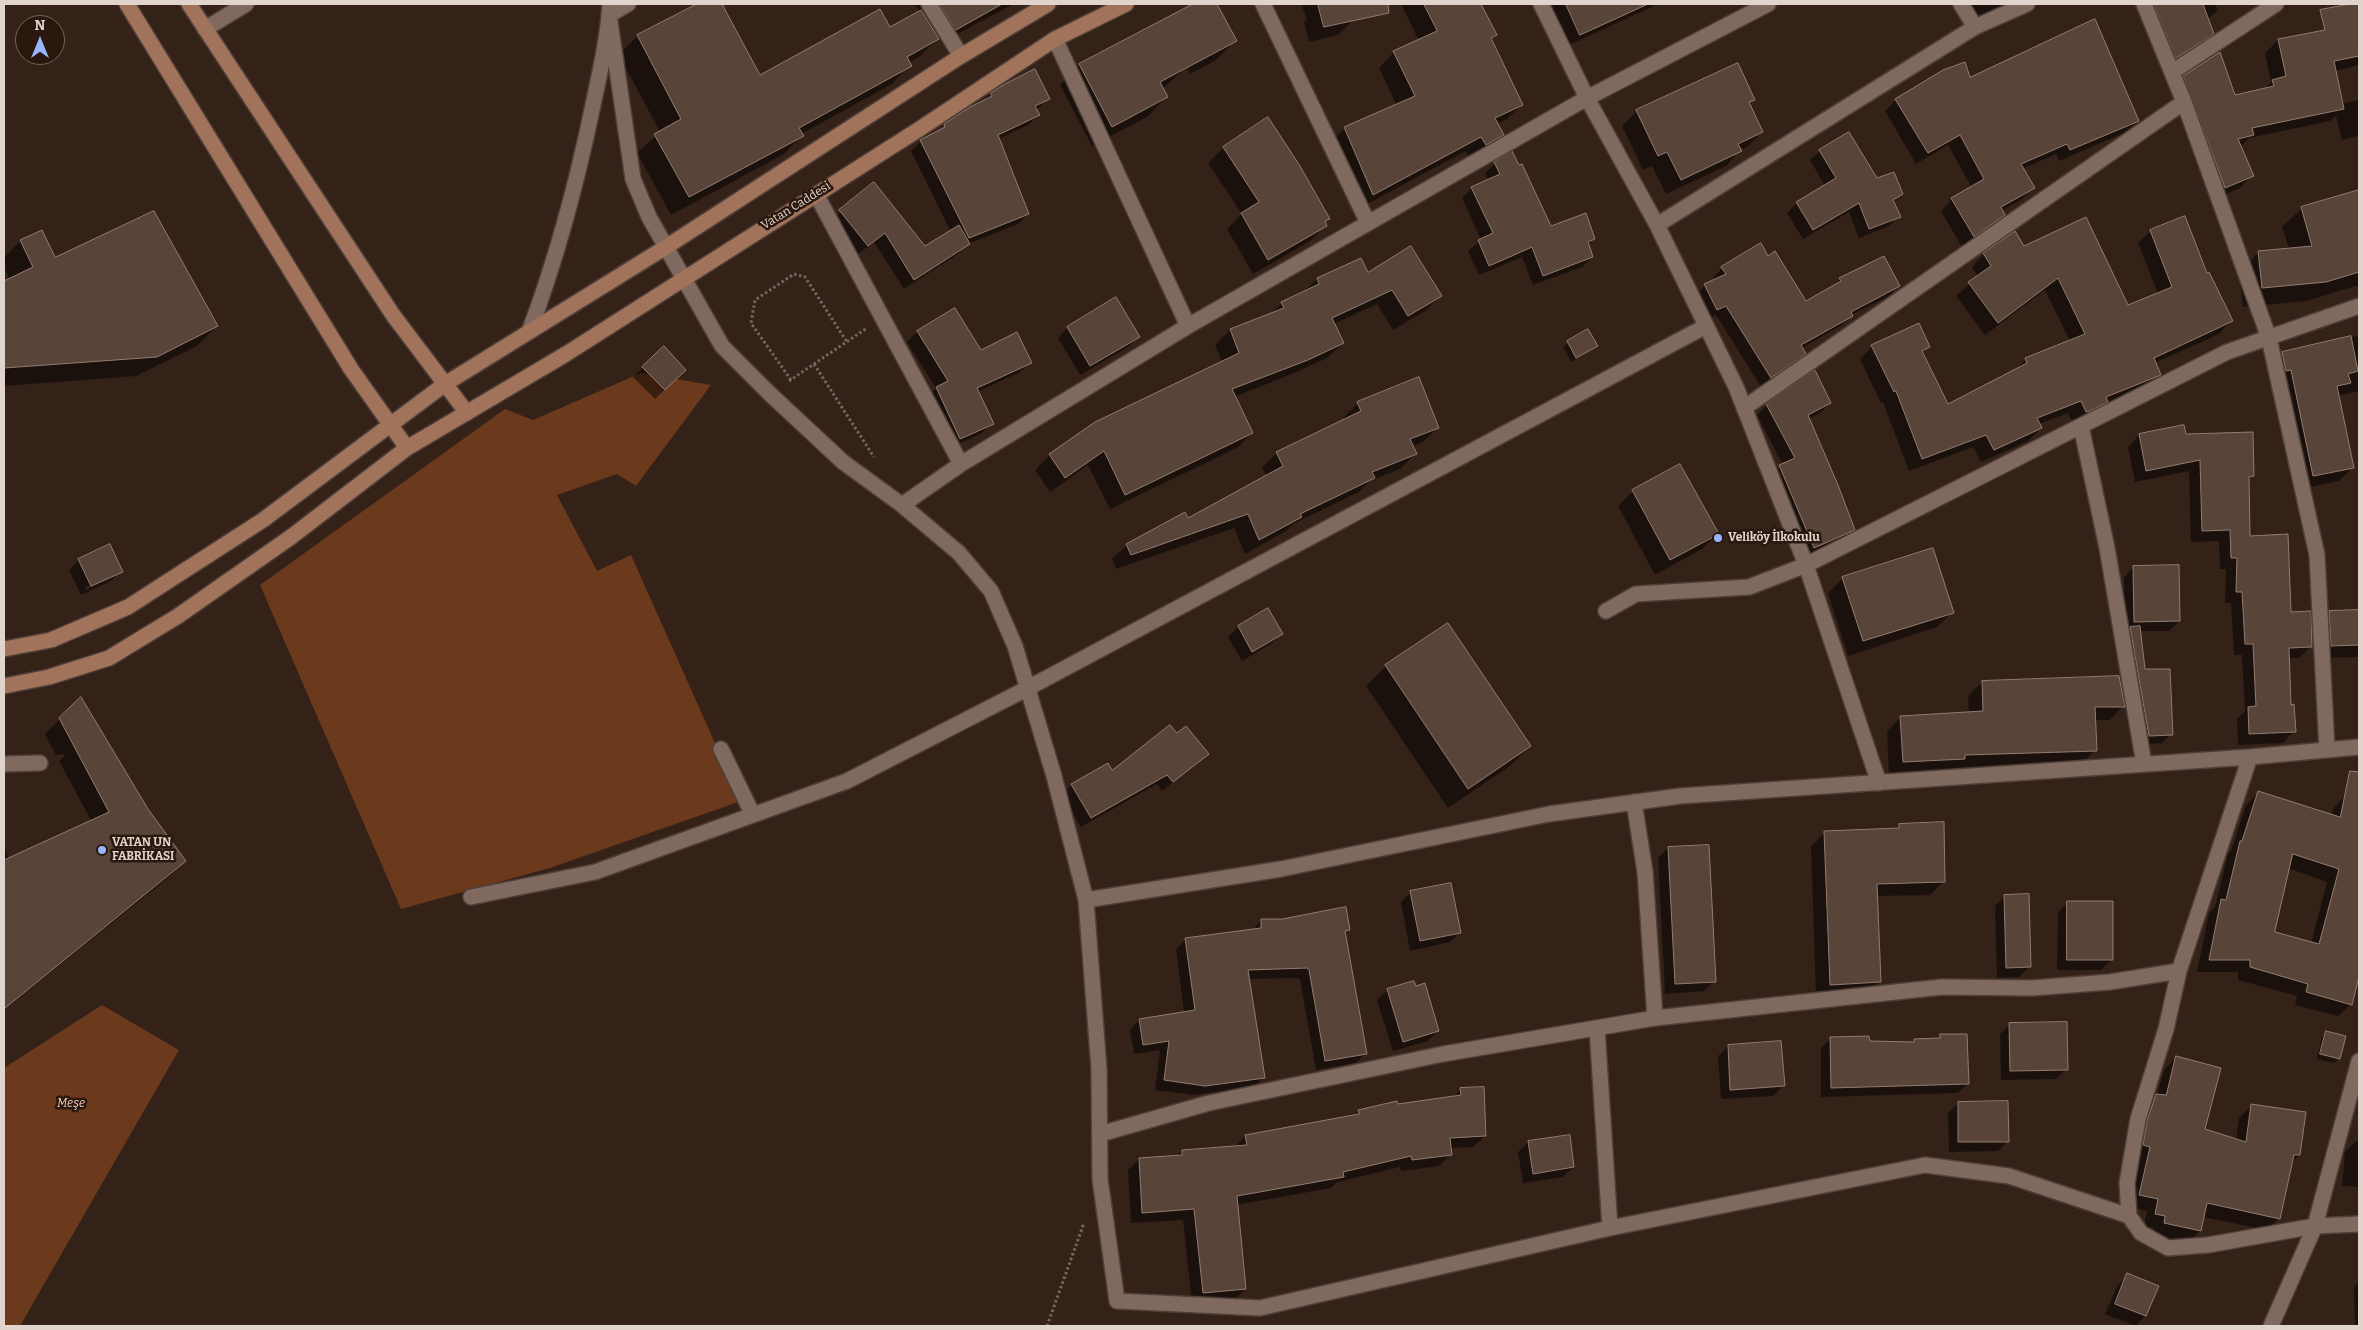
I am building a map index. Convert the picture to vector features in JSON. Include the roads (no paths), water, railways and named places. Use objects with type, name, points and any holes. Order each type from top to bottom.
[{"type":"main road","points":[[127,4],[351,369],[407,448]]},
{"type":"main road","points":[[189,4],[393,315],[468,412]]},
{"type":"main road","points":[[4,649],[51,640],[128,607],[263,520],[445,384],[666,247],[961,56],[1048,4]]},
{"type":"main road","name":"Vatan Caddesi","points":[[4,686],[49,677],[108,658],[178,616],[291,538],[407,448],[566,354],[682,278],[921,128],[1055,39],[1126,4]]},
{"type":"street","points":[[205,29],[246,4]]},
{"type":"street","points":[[610,9],[628,4]]},
{"type":"street","points":[[929,4],[961,56]]},
{"type":"street","points":[[1263,4],[1368,223]]},
{"type":"street","points":[[1541,4],[1587,98],[1657,225],[1744,408],[1806,565],[1879,783]]},
{"type":"street","points":[[902,506],[961,464],[1188,326],[1587,98],[1768,4]]},
{"type":"street","points":[[1961,4],[1975,27]]},
{"type":"street","points":[[1657,225],[1975,27],[2028,4]]},
{"type":"street","points":[[2144,4],[2184,102],[2269,338],[2317,555],[2327,749]]},
{"type":"street","points":[[2172,72],[2276,4]]},
{"type":"street","points":[[610,9],[633,178],[649,218],[722,346],[843,462],[902,506],[959,554],[991,591],[1015,646],[1054,776],[1086,900],[1099,1068],[1100,1179],[1117,1301],[1260,1308],[1610,1228],[1925,1165],[2009,1176],[2129,1216]]},
{"type":"street","points":[[529,332],[580,171],[610,9]]},
{"type":"street","points":[[1055,39],[1188,326]]},
{"type":"street","points":[[1744,408],[2184,102]]},
{"type":"street","points":[[816,194],[961,464]]},
{"type":"street","points":[[1606,611],[1636,594],[1749,587],[1806,565],[2226,352],[2359,306]]},
{"type":"street","points":[[471,897],[595,872],[847,781],[1028,688],[1706,326]]},
{"type":"street","points":[[2081,426],[2107,548],[2144,764]]},
{"type":"street","points":[[1086,900],[1281,869],[1549,814],[1680,796],[2250,757],[2359,747]]},
{"type":"street","points":[[721,749],[753,815]]},
{"type":"street","points":[[2250,757],[2179,971],[2166,1029],[2138,1119],[2127,1183],[2129,1216],[2141,1233],[2168,1248],[2208,1245],[2315,1226],[2359,1224]]},
{"type":"street","points":[[4,764],[40,763]]},
{"type":"street","points":[[1634,802],[1645,872],[1655,1018]]},
{"type":"street","points":[[1100,1134],[1219,1101],[1443,1054],[1655,1018],[1942,987],[2032,988],[2110,982],[2179,971]]},
{"type":"street","points":[[1597,1028],[1610,1228]]},
{"type":"street","points":[[2271,1326],[2315,1226],[2359,1061]]},
{"type":"place","name":"Veliköy İlkokulu","points":[[1718,538]]},
{"type":"place","name":"VATAN UN FABRİKASI","points":[[102,850]]},
{"type":"park label","name":"Meşe","points":[[71,1104]]}]
